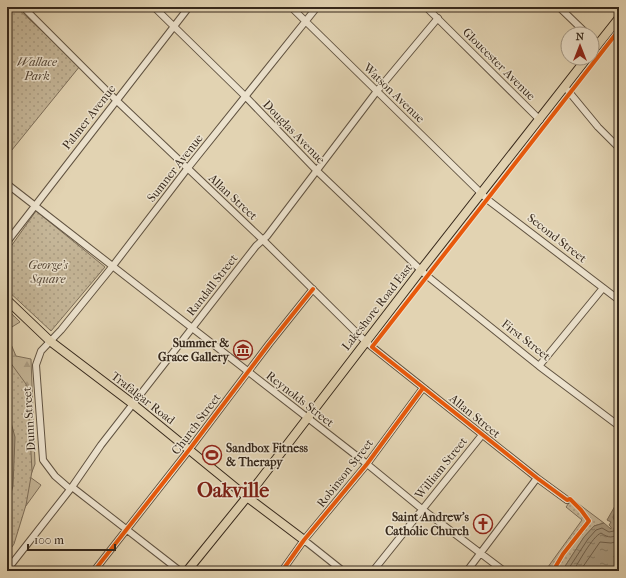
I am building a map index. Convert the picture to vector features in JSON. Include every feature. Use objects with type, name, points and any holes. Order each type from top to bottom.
[{"type":"main road","points":[[600,37],[619,18]]},
{"type":"main road","name":"Lakeshore Road East","points":[[187,571],[247,497],[421,270],[581,66]]},
{"type":"main road","name":"Trafalgar Road","points":[[7,300],[50,341],[133,404],[247,497],[304,540]]},
{"type":"street","name":"Allan Street","points":[[23,7],[116,100],[263,240],[366,342],[536,478],[567,500]]},
{"type":"street","name":"Douglas Avenue","points":[[154,7],[246,97],[316,170],[421,270]]},
{"type":"street","name":"Palmer Avenue","points":[[7,242],[189,7]]},
{"type":"street","name":"Watson Avenue","points":[[291,7],[482,194]]},
{"type":"street","name":"Sumner Avenue","points":[[50,341],[61,330],[112,267],[187,169],[246,97],[316,7]]},
{"type":"street","name":"Gloucester Avenue","points":[[426,7],[540,120]]},
{"type":"street","points":[[559,7],[579,26]]},
{"type":"street","name":"Randall Street","points":[[8,568],[71,488],[101,445],[256,246],[263,240],[377,91],[438,18]]},
{"type":"street","points":[[565,87],[598,127],[619,148]]},
{"type":"street","name":"Reynolds Street","points":[[7,184],[367,464],[422,509],[504,571]]},
{"type":"street","name":"Second Street","points":[[482,194],[619,300]]},
{"type":"street","name":"First Street","points":[[421,270],[539,366],[619,426]]},
{"type":"street","points":[[539,366],[603,288]]},
{"type":"street","name":"Church Street","points":[[94,571],[313,289]]},
{"type":"street","name":"Dunn Street","points":[[50,341],[42,351],[36,365],[43,460],[56,476],[180,571]]},
{"type":"street","name":"Robinson Street","points":[[282,571],[304,540],[367,464],[423,388]]},
{"type":"street","name":"William Street","points":[[373,571],[482,435]]},
{"type":"street","points":[[467,571],[536,478]]},
{"type":"street","name":"Trafalgar Road","points":[[304,540],[343,571]]},
{"type":"street","points":[[8,568],[16,571]]},
{"type":"green space","name":"Wallace Park","points":[[7,7],[16,7],[80,66],[7,156]]},
{"type":"green space","name":"George's Square","points":[[36,211],[105,267],[51,331],[7,290],[7,252]]},
{"type":"green space","points":[[7,309],[20,322],[7,330]]},
{"type":"green space","points":[[7,335],[16,356],[31,359],[35,464],[30,477],[41,485],[7,532]]},
{"type":"green space","points":[[7,358],[26,384],[32,471],[26,505],[14,544],[7,554]]},
{"type":"green space","points":[[572,499],[604,523],[594,526],[584,537],[562,571],[545,571],[582,520],[566,507]]},
{"type":"water","points":[[7,408],[15,437],[13,486],[7,507]]},
{"type":"water","points":[[619,499],[619,571],[562,571],[584,537],[594,526],[604,523],[611,529],[609,525],[611,522],[607,520]]},
{"type":"cycle path","points":[[553,571],[563,554],[589,521],[581,510],[570,499],[567,500],[537,478],[372,347],[619,30]]},
{"type":"cycle path","points":[[94,571],[313,289]]},
{"type":"cycle path","points":[[282,571],[304,540],[367,464],[423,388]]},
{"type":"place","name":"Summer & Grace Gallery","points":[[243,350]]},
{"type":"place","name":"Sandbox Fitness & Therapy","points":[[212,455]]},
{"type":"place","name":"Saint Andrew's Catholic Church","points":[[483,524]]},
{"type":"district","name":"Oakville","points":[[233,490]]}]
